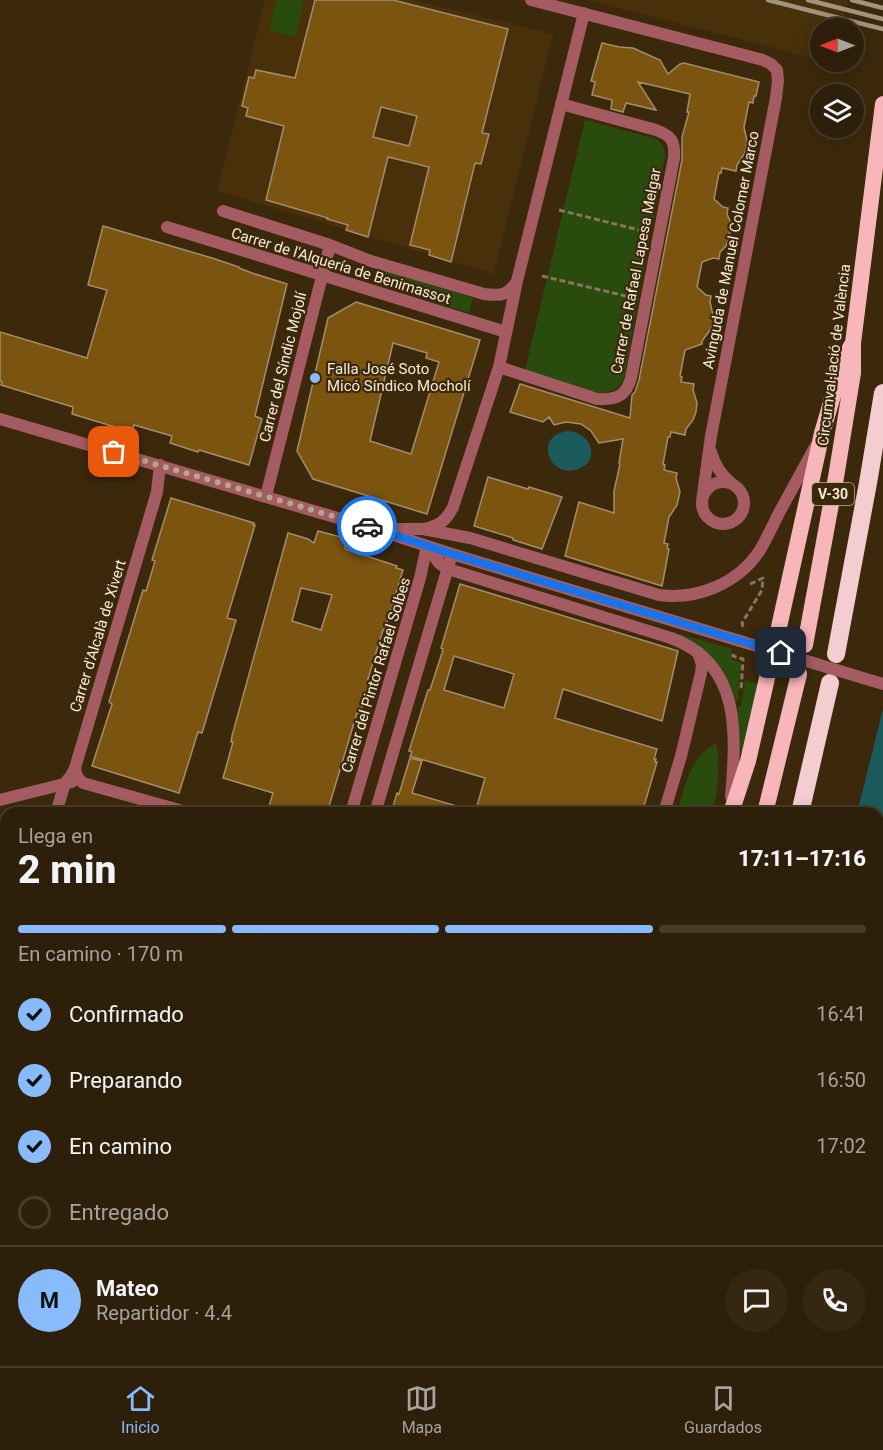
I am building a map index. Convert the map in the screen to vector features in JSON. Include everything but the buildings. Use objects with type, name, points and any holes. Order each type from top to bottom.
[{"type":"highway","name":"Circumval·lació de València","points":[[805,645],[853,373],[853,343],[883,104]]},
{"type":"highway","points":[[777,636],[822,433],[842,365],[853,343]]},
{"type":"highway","name":"V-30","points":[[836,654],[883,393]]},
{"type":"highway","points":[[732,807],[748,761],[770,665]]},
{"type":"highway","points":[[766,807],[799,674]]},
{"type":"highway","points":[[801,807],[830,683]]},
{"type":"street","points":[[423,529],[438,526],[446,520],[454,507],[499,367],[517,281],[584,13],[531,0]]},
{"type":"street","name":"Avinguda de Manuel Colomer Marco","points":[[584,13],[763,60],[777,70],[776,98],[711,436],[702,501],[702,508],[709,519],[715,523],[728,524],[740,516],[744,502],[738,489],[722,475],[715,465],[710,446],[711,436]]},
{"type":"street","name":"Carrer de Rafael Lapesa Melgar","points":[[499,367],[597,399],[616,398],[629,387],[674,158],[672,140],[667,134],[656,130],[561,104]]},
{"type":"street","name":"Carrer de l'Alquería de Benimassot","points":[[223,211],[330,245],[371,261],[484,294],[495,296],[505,294],[517,281]]},
{"type":"street","name":"Carrer de l'Alquería de Benimassot","points":[[167,227],[506,332]]},
{"type":"street","name":"Carrer del Síndic Mojolí","points":[[266,496],[330,245]]},
{"type":"street","points":[[0,419],[377,529],[452,554],[883,684]]},
{"type":"street","points":[[377,529],[423,529],[470,538],[659,595],[685,596],[717,587],[730,580],[743,570],[759,552],[822,433]]},
{"type":"street","name":"Carrer d'Alcalà de Xivert","points":[[58,807],[65,783],[75,768],[157,492],[160,465]]},
{"type":"street","points":[[702,501],[703,495],[711,485],[718,482],[733,484]]},
{"type":"street","points":[[428,546],[439,563],[448,569],[662,635],[682,642],[698,652],[716,671],[731,703],[733,747],[730,807]]},
{"type":"street","name":"Carrer del Pintor Rafael Solbes","points":[[353,807],[428,546]]},
{"type":"street","points":[[377,807],[452,554]]},
{"type":"street","points":[[666,807],[701,673],[702,665],[698,652]]},
{"type":"street","points":[[75,768],[75,774],[83,783]]},
{"type":"street","points":[[0,800],[75,782],[169,807]]},
{"type":"path","points":[[559,210],[658,235]]},
{"type":"path","points":[[542,276],[646,301]]},
{"type":"path","points":[[741,694],[743,659],[733,656],[740,641],[742,623],[762,590],[763,578],[745,587]]},
{"type":"shaded area","points":[[265,0],[413,0],[553,34],[494,274],[217,191]]},
{"type":"shaded area","points":[[587,0],[848,0],[844,18],[810,18],[810,57]]},
{"type":"green space","points":[[277,0],[304,0],[296,37],[269,30]]},
{"type":"green space","points":[[585,120],[656,139],[663,146],[665,154],[624,378],[617,388],[603,393],[525,370]]},
{"type":"green space","points":[[378,269],[473,298],[469,313],[374,283]]},
{"type":"green space","points":[[672,632],[732,649],[731,659],[741,662],[738,701],[735,701],[723,670],[711,656]]},
{"type":"green space","points":[[745,680],[759,684],[743,753],[741,752],[737,707],[741,707]]},
{"type":"green space","points":[[716,743],[718,769],[714,807],[679,807],[689,774],[707,749]]},
{"type":"water","points":[[569,431],[578,433],[589,443],[591,449],[589,462],[575,470],[557,467],[548,454],[551,439]]},
{"type":"water","points":[[883,709],[883,807],[858,807]]},
{"type":"railway","points":[[768,0],[883,29]]},
{"type":"railway","points":[[808,0],[883,19]]},
{"type":"railway","points":[[852,0],[883,8]]},
{"type":"way so far","points":[[114,452],[367,526]]},
{"type":"place","name":"Falla José Soto Micó Síndico Mocholí","points":[[315,378]]},
{"type":"route","points":[[367,526],[452,554],[781,653]]}]
